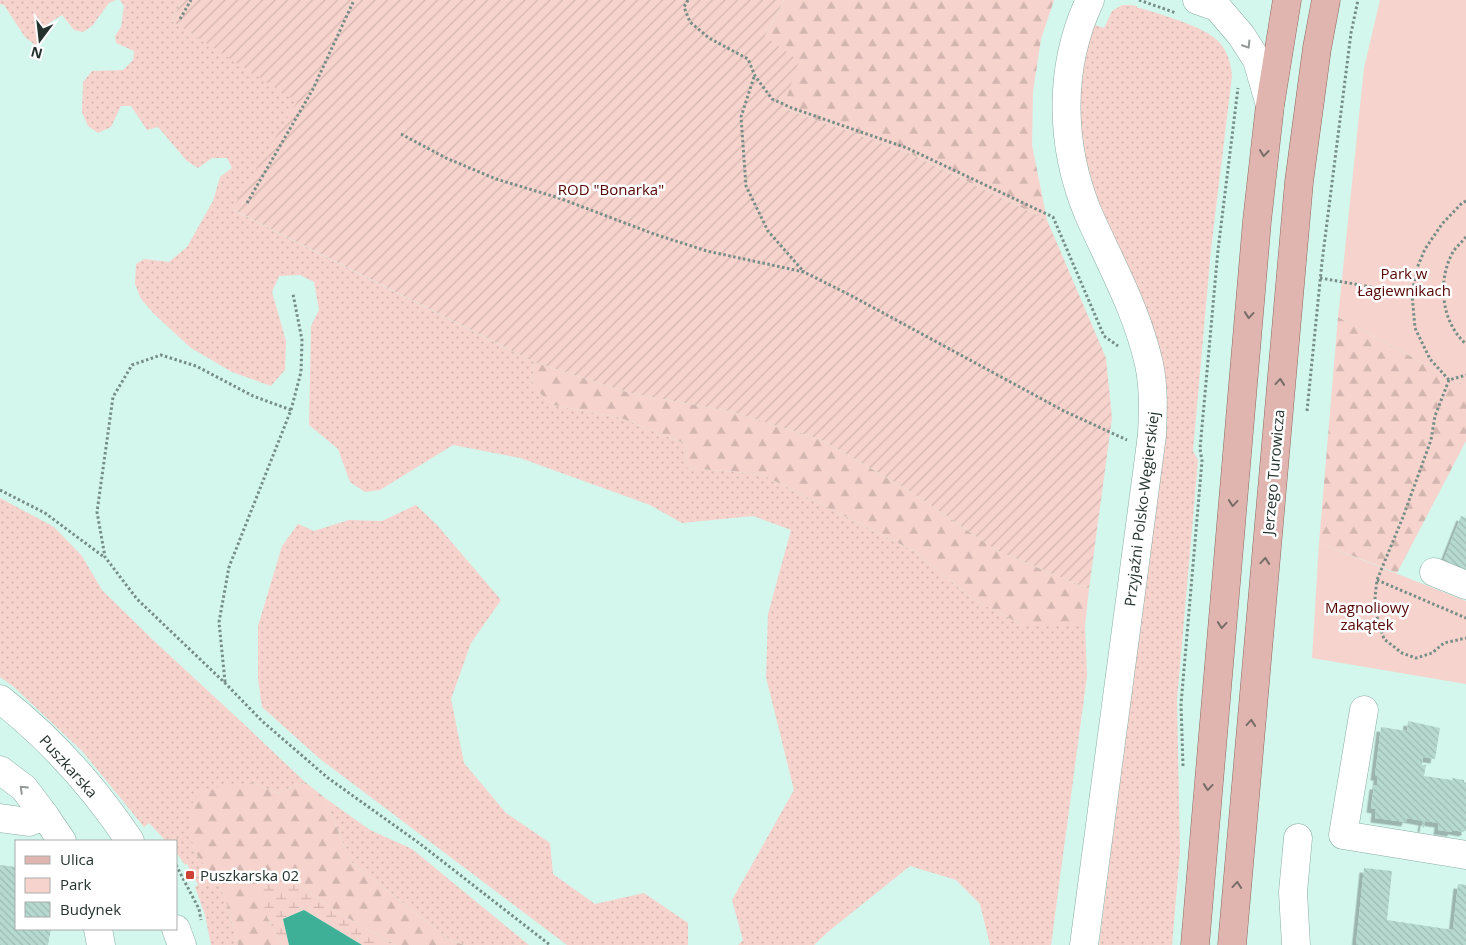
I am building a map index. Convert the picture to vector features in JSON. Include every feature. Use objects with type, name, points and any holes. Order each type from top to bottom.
[{"type":"main road","points":[[1195,938],[1265,148],[1270,105],[1288,0]]},
{"type":"main road","name":"Jerzego Turowicza","points":[[1233,939],[1299,182],[1314,67],[1326,0]]},
{"type":"street","name":"Przyjaźni Polsko-Węgierskiej","points":[[1084,945],[1152,435],[1153,409],[1150,366],[1142,337],[1132,309],[1084,200],[1069,148],[1066,118],[1069,68],[1080,22],[1090,0]]},
{"type":"street","points":[[1215,2],[1257,60],[1270,105]]},
{"type":"street","points":[[1434,572],[1466,585]]},
{"type":"street","name":"Puszkarska","points":[[0,699],[21,716],[76,771],[129,840]]},
{"type":"street","points":[[1364,710],[1343,835],[1466,856]]},
{"type":"street","points":[[0,770],[24,788],[61,840]]},
{"type":"street","points":[[0,818],[29,822],[45,816]]},
{"type":"street","points":[[1296,945],[1293,892],[1298,838]]},
{"type":"street","points":[[98,930],[101,945]]},
{"type":"street","points":[[176,930],[182,945]]},
{"type":"path","points":[[180,19],[191,0]]},
{"type":"path","points":[[247,203],[313,89],[354,0]]},
{"type":"path","points":[[688,0],[684,8],[690,22],[708,38],[748,60],[755,76],[772,99],[792,108],[907,148],[1053,218],[1104,336],[1119,347]]},
{"type":"path","points":[[1307,413],[1320,278],[1350,33],[1358,0]]},
{"type":"path","points":[[755,76],[741,117],[746,186],[768,230],[804,272]]},
{"type":"path","points":[[1183,772],[1181,704],[1202,462],[1200,449],[1218,250],[1238,86]]},
{"type":"path","points":[[401,134],[446,158],[496,179],[559,198],[654,234],[707,251],[804,272],[1064,410],[1132,442]]},
{"type":"path","points":[[1448,380],[1430,358],[1415,328],[1412,294],[1417,268],[1425,249],[1442,224],[1466,201]]},
{"type":"path","points":[[1466,237],[1453,252],[1445,274],[1443,291],[1448,318],[1460,339],[1466,344]]},
{"type":"path","points":[[1320,278],[1412,294]]},
{"type":"path","points":[[226,683],[219,622],[229,567],[292,410],[300,372],[302,340],[293,294]]},
{"type":"path","points":[[106,557],[97,512],[98,502],[113,397],[132,365],[161,355],[196,366],[253,396],[292,410]]},
{"type":"path","points":[[1448,380],[1466,375]]},
{"type":"path","points":[[1448,380],[1435,416],[1431,440],[1403,517],[1377,580],[1375,597],[1377,617],[1384,639],[1402,654],[1416,658],[1432,653],[1444,643],[1466,638]]},
{"type":"path","points":[[0,490],[45,512],[106,557],[137,600],[226,683],[262,721],[328,778],[419,843],[550,945]]},
{"type":"path","points":[[1377,580],[1466,618]]},
{"type":"path","points":[[178,869],[199,909],[203,927]]},
{"type":"green space","points":[[0,0],[116,0],[109,3],[92,26],[83,32],[74,30],[62,15],[49,23],[45,40],[35,45],[25,37],[4,5],[0,4]]},
{"type":"green space","points":[[120,0],[182,0],[172,21],[298,102],[233,210],[534,362],[532,386],[553,405],[621,418],[686,444],[687,468],[761,474],[916,552],[971,598],[1024,626],[1085,626],[1087,676],[1051,945],[990,945],[980,904],[956,880],[910,866],[814,945],[738,945],[743,940],[732,900],[794,790],[766,677],[768,614],[791,530],[753,516],[682,523],[650,505],[520,458],[453,445],[380,490],[365,492],[350,482],[338,449],[309,425],[311,326],[319,310],[314,282],[300,275],[279,276],[272,292],[286,341],[285,370],[271,386],[232,372],[191,348],[154,314],[141,299],[135,284],[136,264],[144,259],[169,262],[187,247],[213,201],[220,177],[232,168],[227,158],[212,158],[198,168],[187,161],[158,127],[147,130],[131,106],[121,106],[111,127],[98,133],[88,126],[82,112],[83,82],[92,71],[123,70],[133,60],[134,51],[116,43],[115,36],[121,27],[124,6]]},
{"type":"green space","name":"ROD \"Bonarka\"","points":[[182,0],[784,0],[765,36],[799,61],[783,108],[908,153],[1047,220],[1106,358],[1112,418],[1089,589],[996,550],[910,491],[820,439],[729,411],[630,393],[534,362],[232,209],[297,102],[172,21]]},
{"type":"green space","points":[[784,0],[1054,0],[1041,39],[1033,92],[1032,145],[1047,220],[908,153],[783,108],[765,36]]},
{"type":"green space","name":"Park w Łagiewnikach","points":[[1380,0],[1466,0],[1466,386],[1338,317],[1364,68]]},
{"type":"green space","points":[[1122,5],[1137,6],[1137,8],[1204,31],[1223,47],[1230,62],[1232,76],[1211,249],[1193,451],[1198,460],[1177,700],[1180,852],[1172,945],[1099,945],[1165,428],[1080,144],[1080,73],[1092,24],[1104,28],[1112,11]]},
{"type":"green space","points":[[1338,317],[1466,386],[1466,441],[1397,573],[1319,543]]},
{"type":"green space","points":[[534,362],[630,393],[729,411],[820,439],[910,491],[996,550],[1089,589],[1085,626],[1024,626],[971,598],[916,552],[761,474],[687,468],[686,444],[621,418],[553,405],[532,386]]},
{"type":"green space","points":[[0,498],[54,527],[82,556],[102,590],[305,782],[278,793],[253,783],[193,849],[225,896],[238,945],[211,945],[205,915],[195,887],[198,885],[187,864],[185,865],[178,855],[178,840],[165,840],[149,823],[144,827],[83,752],[14,687],[0,677]]},
{"type":"green space","points":[[416,505],[437,525],[501,600],[471,643],[451,699],[464,763],[506,813],[550,843],[553,874],[595,904],[644,893],[688,923],[688,945],[567,945],[320,759],[262,707],[258,679],[258,626],[282,546],[298,524],[314,531],[349,520],[382,521]]},
{"type":"green space","name":"Magnoliowy zakątek","points":[[1319,543],[1466,601],[1466,684],[1312,658]]},
{"type":"green space","points":[[305,782],[325,798],[350,861],[451,941],[465,945],[396,945],[337,912],[284,873],[267,917],[282,945],[238,945],[225,896],[193,849],[189,808],[203,789],[253,783],[278,793]]},
{"type":"green space","points":[[325,798],[370,830],[412,849],[529,945],[465,945],[451,941],[350,861]]},
{"type":"green space","points":[[284,873],[337,912],[396,945],[362,945],[304,910],[283,919],[289,945],[282,945],[267,917],[259,885],[269,874]]},
{"type":"shaded area","points":[[304,910],[362,945],[289,945],[283,919]]},
{"type":"building","points":[[1461,516],[1466,518],[1466,572],[1443,562]]},
{"type":"building","points":[[1408,721],[1440,728],[1435,759],[1423,757],[1422,765],[1426,765],[1424,776],[1464,780],[1466,783],[1466,831],[1438,830],[1439,823],[1425,821],[1424,828],[1422,827],[1423,821],[1407,818],[1406,822],[1375,818],[1376,809],[1371,808],[1374,785],[1377,785],[1378,776],[1375,776],[1381,727],[1407,731]]},
{"type":"building","points":[[0,865],[15,867],[15,930],[51,930],[48,945],[0,945]]},
{"type":"building","points":[[1364,868],[1392,871],[1387,920],[1453,930],[1458,884],[1466,885],[1466,945],[1356,945]]},
{"type":"place","name":"Puszkarska 02","points":[[190,875]]}]
